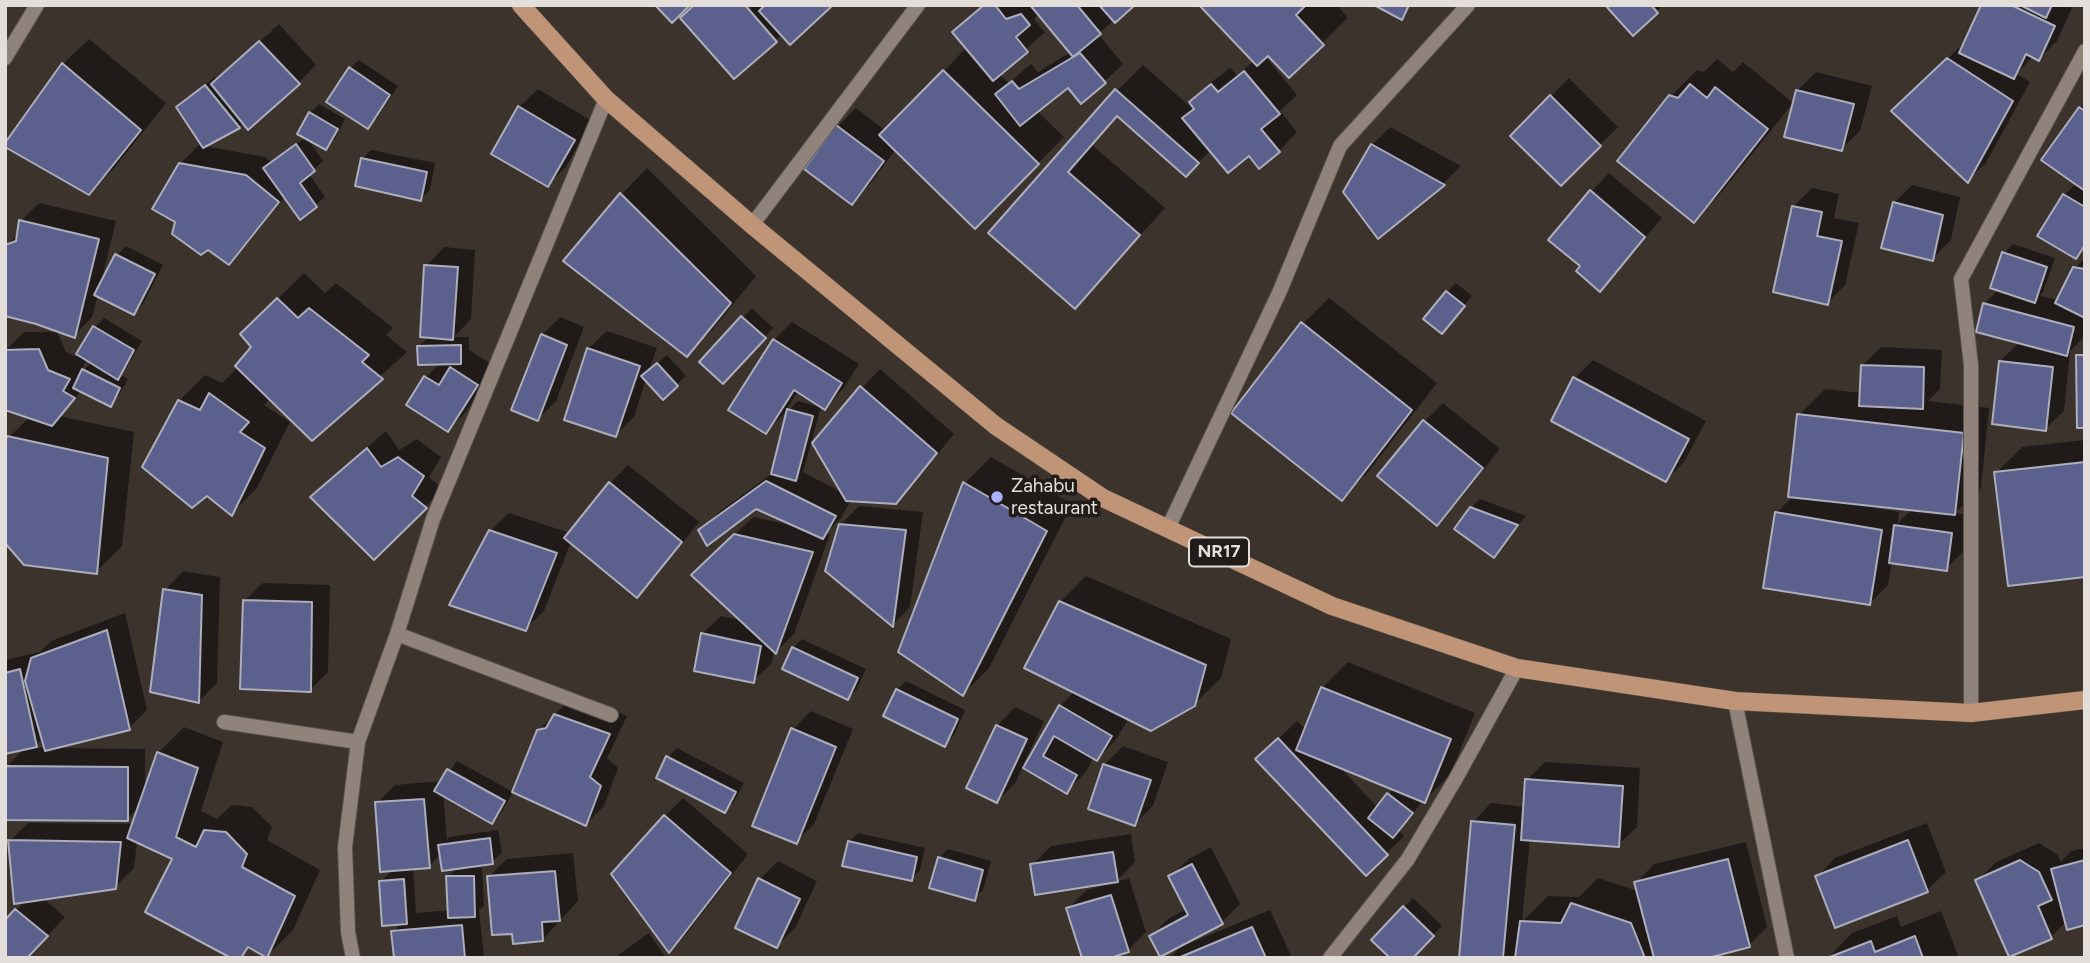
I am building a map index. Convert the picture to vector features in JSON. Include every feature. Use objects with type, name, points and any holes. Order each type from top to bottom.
[{"type":"main road","name":"NR17","points":[[522,5],[606,99],[752,225],[996,426],[1103,498],[1332,606],[1517,668],[1735,701],[1971,713],[2085,700]]},
{"type":"street","points":[[5,58],[37,5]]},
{"type":"street","points":[[752,225],[918,5]]},
{"type":"street","points":[[1168,528],[1279,293],[1340,146],[1468,5]]},
{"type":"street","points":[[1971,713],[1971,365],[1961,279],[2085,51]]},
{"type":"street","points":[[353,958],[348,932],[345,847],[358,742],[397,634],[433,519],[606,99]]},
{"type":"street","points":[[397,634],[611,715]]},
{"type":"street","points":[[1330,958],[1408,859],[1517,668]]},
{"type":"street","points":[[1735,701],[1787,958]]},
{"type":"street","points":[[224,722],[358,742]]},
{"type":"building","points":[[655,5],[690,5],[672,23]]},
{"type":"building","points":[[694,5],[745,5],[777,42],[734,79],[680,18]]},
{"type":"building","points":[[765,5],[833,5],[790,45],[759,11]]},
{"type":"building","points":[[984,5],[995,5],[1006,19],[1021,14],[1030,25],[1016,37],[1028,52],[993,81],[952,32]]},
{"type":"building","points":[[1030,5],[1077,5],[1101,34],[1073,57]]},
{"type":"building","points":[[1099,5],[1135,5],[1115,23]]},
{"type":"building","points":[[1199,5],[1306,5],[1296,15],[1324,45],[1289,78],[1268,56],[1257,66]]},
{"type":"building","points":[[1374,5],[1409,5],[1402,20]]},
{"type":"building","points":[[1605,5],[1651,5],[1658,13],[1633,36]]},
{"type":"building","points":[[1981,5],[2011,5],[2055,26],[2039,61],[2026,54],[2014,79],[1959,53]]},
{"type":"building","points":[[2020,5],[2052,5],[2046,18]]},
{"type":"building","points":[[259,41],[300,84],[248,130],[211,84]]},
{"type":"building","points":[[1080,53],[1106,83],[1081,104],[1068,88],[1020,126],[995,94],[1012,81],[1019,89]]},
{"type":"building","points":[[1947,58],[2013,101],[1968,183],[1891,111]]},
{"type":"building","points":[[62,63],[141,130],[89,195],[5,147],[5,143]]},
{"type":"building","points":[[349,67],[390,95],[368,129],[326,102]]},
{"type":"building","points":[[943,70],[1039,164],[975,229],[879,135]]},
{"type":"building","points":[[1244,71],[1280,114],[1261,129],[1280,152],[1259,169],[1249,156],[1228,173],[1182,118],[1194,109],[1189,102],[1211,84],[1218,92]]},
{"type":"building","points":[[1690,84],[1707,98],[1715,87],[1768,129],[1694,223],[1617,161],[1669,95],[1678,98]]},
{"type":"building","points":[[205,85],[240,128],[203,148],[176,107]]},
{"type":"building","points":[[1115,89],[1199,163],[1186,177],[1117,116],[1068,172],[1140,235],[1075,309],[988,233]]},
{"type":"building","points":[[1796,90],[1854,104],[1842,151],[1784,137]]},
{"type":"building","points":[[1550,95],[1601,146],[1561,186],[1510,136]]},
{"type":"building","points":[[518,106],[575,140],[548,187],[491,154]]},
{"type":"building","points":[[2079,107],[2085,111],[2085,191],[2041,160]]},
{"type":"building","points":[[309,112],[338,129],[326,150],[297,134]]},
{"type":"building","points":[[836,125],[884,161],[852,205],[804,169]]},
{"type":"building","points":[[296,144],[315,171],[300,183],[317,207],[300,220],[263,168]]},
{"type":"building","points":[[1371,144],[1445,185],[1378,239],[1343,192]]},
{"type":"building","points":[[361,158],[427,172],[421,201],[355,186]]},
{"type":"building","points":[[179,163],[246,175],[279,202],[229,265],[208,250],[201,255],[172,234],[175,222],[152,209]]},
{"type":"building","points":[[1590,190],[1645,237],[1600,292],[1576,271],[1580,266],[1548,240]]},
{"type":"building","points":[[620,193],[731,303],[687,357],[563,261]]},
{"type":"building","points":[[2063,194],[2085,207],[2085,245],[2076,259],[2037,236]]},
{"type":"building","points":[[1893,202],[1943,215],[1933,261],[1881,248]]},
{"type":"building","points":[[1792,206],[1822,212],[1817,236],[1842,241],[1828,305],[1773,292]]},
{"type":"building","points":[[19,220],[99,239],[75,338],[5,316],[5,245],[16,241]]},
{"type":"building","points":[[2002,252],[2047,267],[2035,303],[1990,288]]},
{"type":"building","points":[[115,254],[155,274],[134,315],[94,295]]},
{"type":"building","points":[[424,265],[458,267],[453,340],[420,337]]},
{"type":"building","points":[[2073,267],[2085,269],[2085,318],[2055,303]]},
{"type":"building","points":[[1446,291],[1465,306],[1442,334],[1423,319]]},
{"type":"building","points":[[277,298],[298,318],[309,308],[369,355],[362,362],[383,379],[312,441],[235,366],[251,347],[240,334]]},
{"type":"building","points":[[1983,303],[2074,327],[2067,356],[1976,332]]},
{"type":"building","points":[[741,316],[766,338],[723,384],[699,362]]},
{"type":"building","points":[[1301,322],[1412,410],[1342,501],[1231,413]]},
{"type":"building","points":[[93,326],[134,350],[118,380],[76,354]]},
{"type":"building","points":[[541,334],[567,345],[538,421],[511,410]]},
{"type":"building","points":[[773,339],[842,383],[825,410],[794,390],[766,434],[728,410]]},
{"type":"building","points":[[461,345],[461,364],[418,365],[417,346]]},
{"type":"building","points":[[587,348],[640,366],[616,437],[564,420]]},
{"type":"building","points":[[39,349],[48,370],[70,379],[63,391],[75,398],[52,426],[5,410],[5,350]]},
{"type":"building","points":[[2076,355],[2085,355],[2085,428],[2077,428]]},
{"type":"building","points":[[1999,361],[2053,367],[2046,431],[1992,424]]},
{"type":"building","points":[[657,363],[678,386],[663,400],[641,376]]},
{"type":"building","points":[[1861,365],[1924,367],[1923,409],[1859,406]]},
{"type":"building","points":[[450,367],[478,385],[448,432],[406,405],[424,376],[439,385]]},
{"type":"building","points":[[82,369],[120,388],[111,407],[73,388]]},
{"type":"building","points":[[1573,377],[1689,439],[1666,482],[1551,421]]},
{"type":"building","points":[[860,386],[937,453],[896,504],[846,501],[812,443]]},
{"type":"building","points":[[209,393],[249,422],[240,432],[265,448],[232,516],[207,496],[192,508],[142,467],[178,400],[200,410]]},
{"type":"building","points":[[787,409],[813,416],[796,481],[771,474]]},
{"type":"building","points":[[1797,414],[1964,433],[1955,515],[1788,497]]},
{"type":"building","points":[[1423,420],[1483,468],[1437,526],[1377,476]]},
{"type":"building","points":[[7,436],[108,458],[97,574],[24,565],[5,543]]},
{"type":"building","points":[[367,448],[381,467],[398,457],[424,476],[412,496],[427,508],[374,560],[310,497]]},
{"type":"building","points":[[2085,462],[2085,577],[2008,586],[1994,472]]},
{"type":"building","points":[[766,481],[836,516],[823,539],[756,509],[707,546],[698,530]]},
{"type":"building","points":[[609,482],[682,542],[637,598],[564,538]]},
{"type":"building","points":[[963,482],[1047,531],[963,696],[898,652]]},
{"type":"building","points":[[1470,507],[1518,525],[1494,558],[1454,529]]},
{"type":"building","points":[[1775,512],[1882,530],[1870,605],[1763,588]]},
{"type":"building","points":[[839,524],[906,530],[893,627],[825,571]]},
{"type":"building","points":[[1894,525],[1952,533],[1947,571],[1889,563]]},
{"type":"building","points":[[489,530],[557,553],[526,631],[449,605]]},
{"type":"building","points":[[734,534],[813,552],[776,654],[691,575]]},
{"type":"building","points":[[163,589],[202,595],[199,703],[150,692]]},
{"type":"building","points":[[243,600],[312,602],[311,692],[240,689]]},
{"type":"building","points":[[1059,601],[1206,665],[1195,706],[1151,731],[1024,668]]},
{"type":"building","points":[[107,630],[130,730],[45,751],[25,681],[31,658]]},
{"type":"building","points":[[701,633],[761,646],[754,683],[694,671]]},
{"type":"building","points":[[792,647],[858,678],[848,700],[782,669]]},
{"type":"building","points":[[20,669],[37,747],[5,754],[5,673]]},
{"type":"building","points":[[1321,687],[1451,739],[1425,803],[1296,750]]},
{"type":"building","points":[[896,689],[958,719],[945,747],[883,716]]},
{"type":"building","points":[[1059,705],[1112,736],[1097,761],[1054,736],[1043,756],[1077,775],[1067,794],[1023,768]]},
{"type":"building","points":[[554,714],[610,734],[590,777],[601,786],[586,826],[512,792],[537,730],[546,728]]},
{"type":"building","points":[[996,725],[1027,739],[997,803],[966,788]]},
{"type":"building","points":[[791,728],[836,747],[797,844],[752,826]]},
{"type":"building","points":[[1278,738],[1388,855],[1366,876],[1255,759]]},
{"type":"building","points":[[157,752],[198,768],[176,837],[196,847],[204,830],[226,832],[247,854],[242,867],[295,896],[267,958],[248,947],[241,958],[231,958],[145,912],[172,859],[127,838]]},
{"type":"building","points":[[666,756],[736,792],[725,813],[656,778]]},
{"type":"building","points":[[1103,764],[1151,780],[1135,826],[1088,809]]},
{"type":"building","points":[[5,766],[128,767],[128,821],[5,820]]},
{"type":"building","points":[[447,769],[505,801],[492,824],[434,791]]},
{"type":"building","points":[[1525,779],[1623,786],[1619,847],[1521,840]]},
{"type":"building","points":[[1387,793],[1413,813],[1393,838],[1368,818]]},
{"type":"building","points":[[424,799],[430,868],[380,872],[375,802]]},
{"type":"building","points":[[664,815],[731,873],[669,953],[611,874]]},
{"type":"building","points":[[1471,821],[1515,825],[1503,958],[1459,958]]},
{"type":"building","points":[[490,838],[493,864],[442,871],[438,845]]},
{"type":"building","points":[[8,840],[121,842],[116,889],[14,904]]},
{"type":"building","points":[[1908,840],[1928,892],[1835,928],[1815,876]]},
{"type":"building","points":[[848,841],[917,857],[912,881],[842,866]]},
{"type":"building","points":[[1113,852],[1118,882],[1035,895],[1030,864]]},
{"type":"building","points":[[938,857],[983,870],[975,901],[929,888]]},
{"type":"building","points":[[1728,859],[1750,947],[1708,958],[1654,958],[1634,882]]},
{"type":"building","points":[[2020,860],[2039,872],[2052,900],[2038,906],[2052,939],[2009,957],[1975,880]]},
{"type":"building","points":[[2085,860],[2085,925],[2067,930],[2051,869]]},
{"type":"building","points":[[1192,864],[1223,924],[1160,957],[1149,936],[1188,915],[1168,876]]},
{"type":"building","points":[[555,871],[560,921],[542,922],[543,941],[513,944],[512,934],[492,935],[487,876]]},
{"type":"building","points":[[446,876],[474,876],[475,917],[448,918]]},
{"type":"building","points":[[758,878],[800,899],[777,948],[735,928]]},
{"type":"building","points":[[404,879],[407,924],[382,926],[379,881]]},
{"type":"building","points":[[1111,895],[1129,952],[1110,958],[1082,958],[1066,908]]},
{"type":"building","points":[[1571,903],[1631,923],[1645,958],[1515,958],[1520,921],[1561,923]]},
{"type":"building","points":[[1403,906],[1434,936],[1413,958],[1390,958],[1371,940]]},
{"type":"building","points":[[15,909],[48,936],[27,958],[5,958],[5,920]]},
{"type":"building","points":[[462,925],[465,958],[394,958],[391,931]]},
{"type":"building","points":[[1252,927],[1266,958],[1178,958]]},
{"type":"building","points":[[1915,936],[1923,958],[1827,958],[1871,941],[1875,952]]},
{"type":"place","name":"Zahabu restaurant","points":[[997,497]]}]
